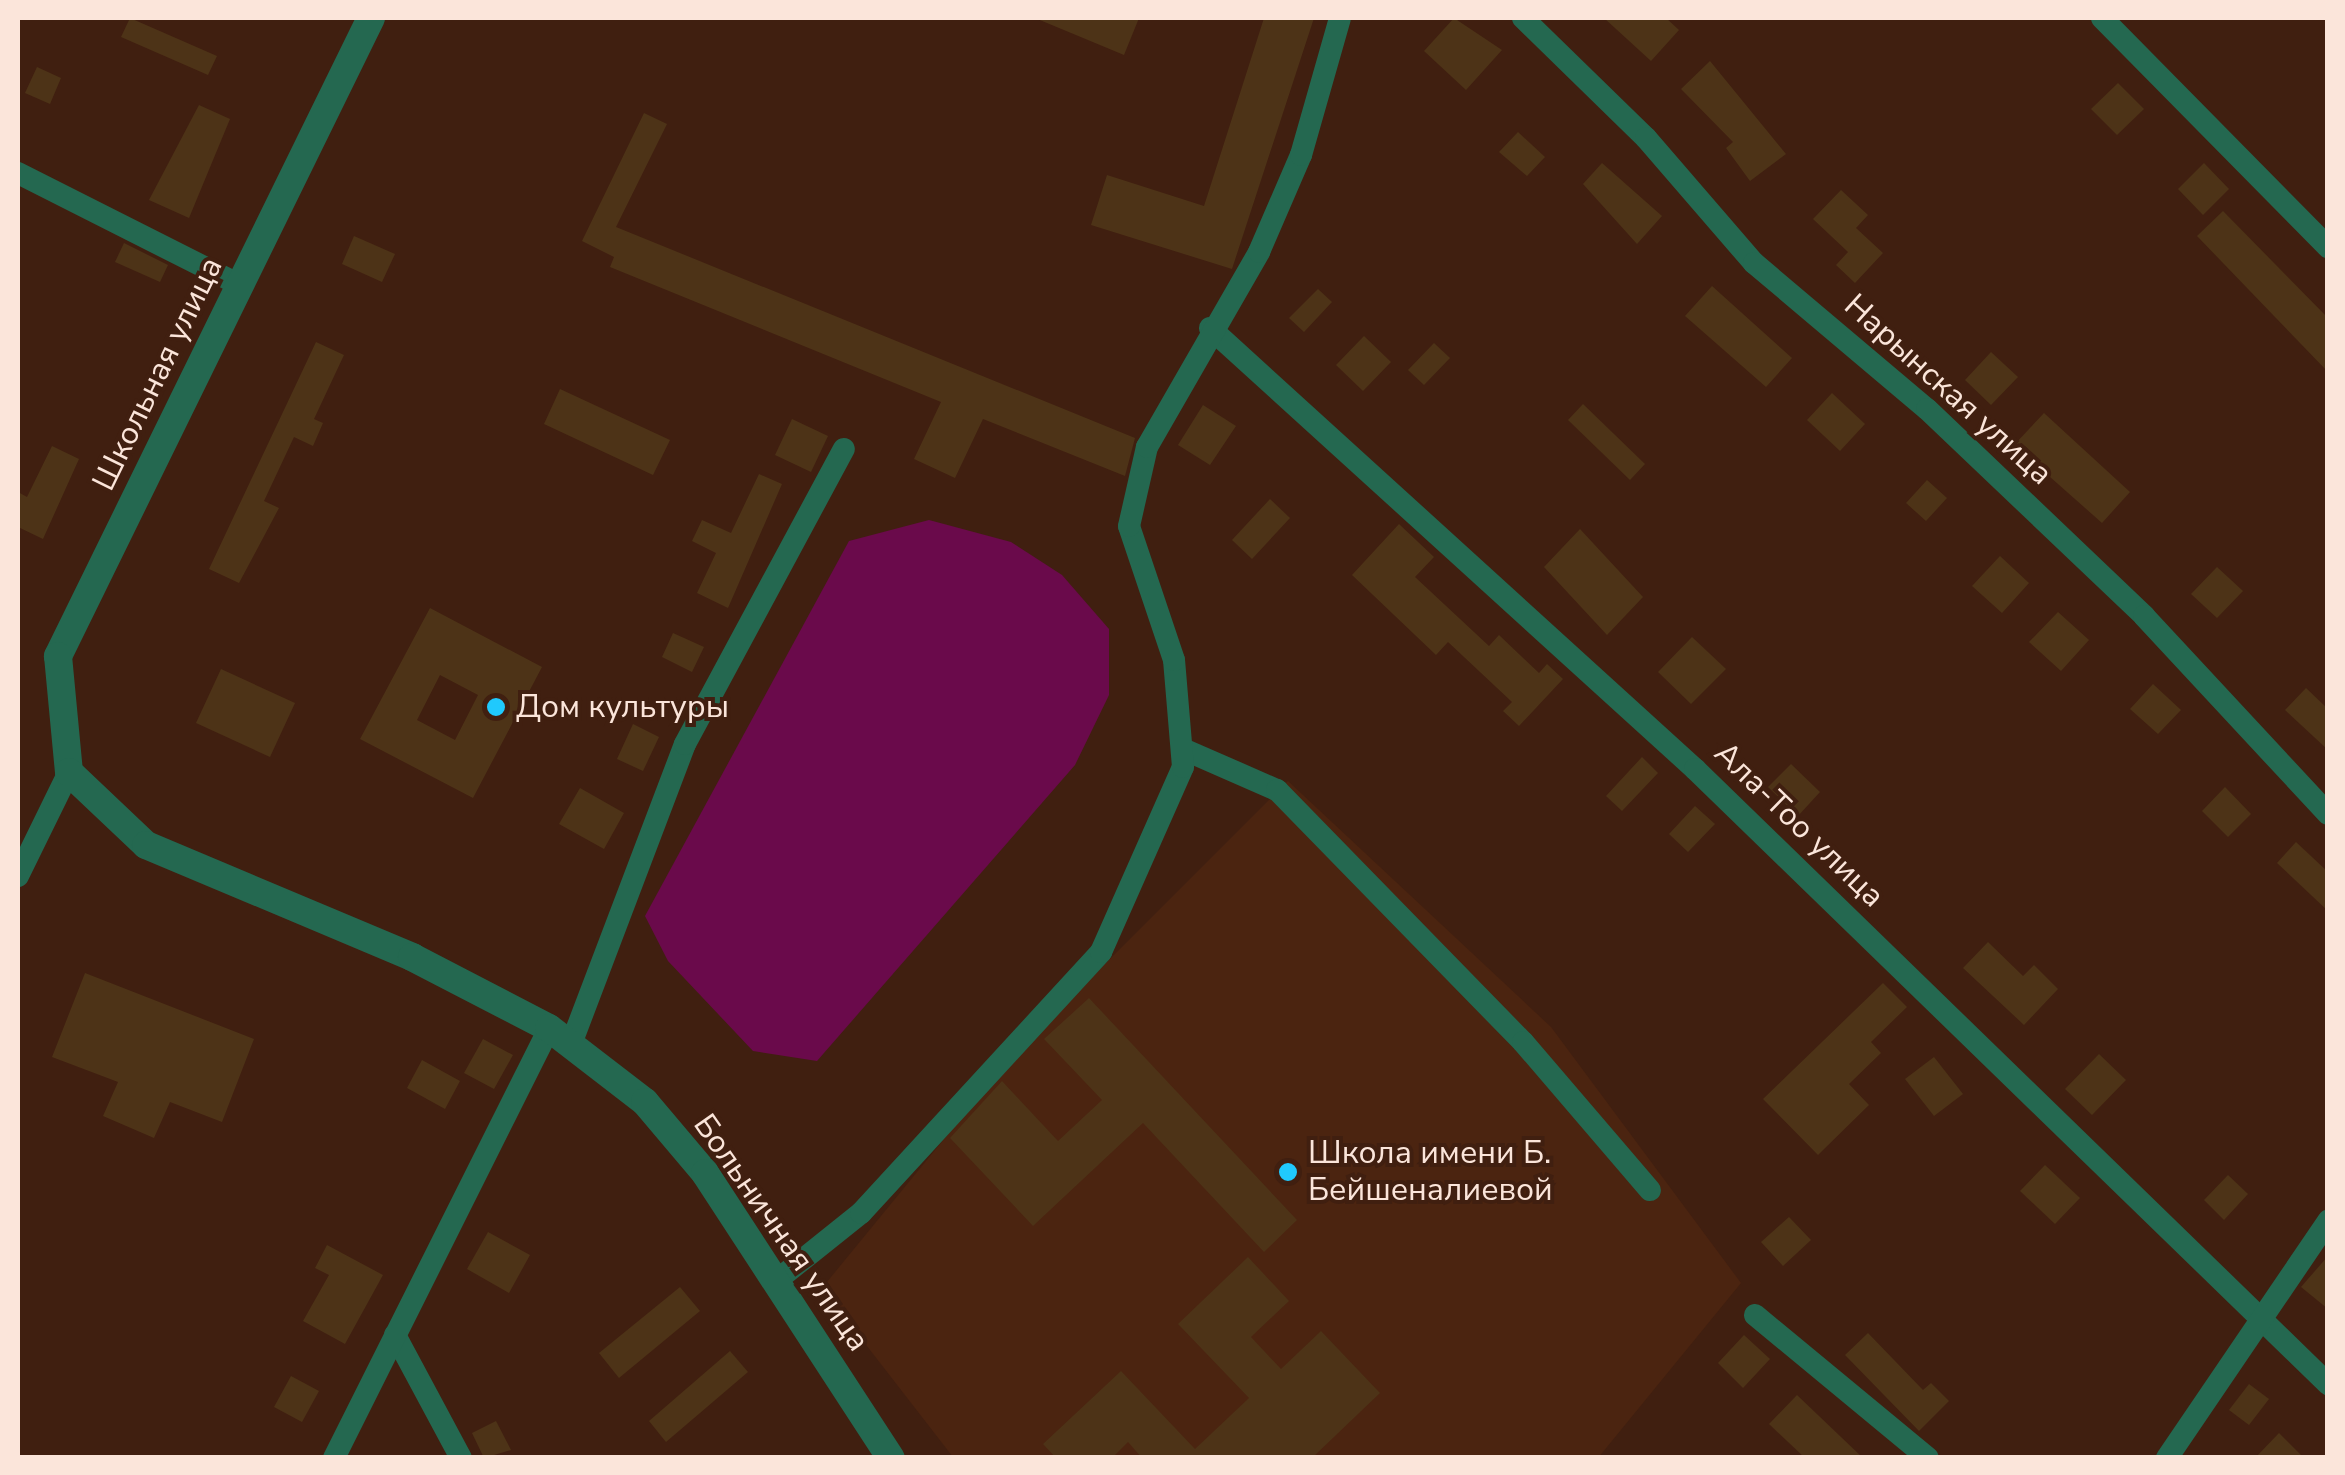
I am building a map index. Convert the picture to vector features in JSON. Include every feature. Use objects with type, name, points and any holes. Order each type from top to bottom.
[{"type":"street","name":"Школьная улица","points":[[69,772],[58,656],[371,18]]},
{"type":"street","points":[[776,1282],[861,1213],[1101,952],[1183,750],[1174,660],[1129,526],[1147,447],[1210,328],[1259,252],[1301,156],[1340,18]]},
{"type":"street","name":"Нарынская улица","points":[[1524,18],[1646,138],[1754,264],[1927,408],[2104,577],[2328,814]]},
{"type":"street","points":[[2102,18],[2328,248]]},
{"type":"street","points":[[18,173],[240,285]]},
{"type":"street","name":"Ала-Тоо улица","points":[[1210,328],[1695,769],[2328,1384]]},
{"type":"street","points":[[334,1458],[396,1335],[560,1036],[686,744],[844,450]]},
{"type":"street","points":[[1183,750],[1278,790],[1524,1042],[1650,1190]]},
{"type":"street","points":[[18,876],[69,772]]},
{"type":"street","name":"Больничная улица","points":[[69,772],[146,845],[412,958],[560,1036],[645,1102],[776,1282],[891,1458]]},
{"type":"street","points":[[2167,1458],[2258,1318],[2328,1221]]},
{"type":"street","points":[[1754,1315],[1928,1458]]},
{"type":"street","points":[[396,1335],[461,1458]]},
{"type":"shaded area","points":[[929,520],[1011,542],[1062,575],[1109,629],[1109,695],[1075,765],[817,1061],[753,1051],[668,961],[645,916],[849,541]]},
{"type":"shaded area","name":"Школа имени Б. Бейшеналиевой","points":[[1288,781],[1551,1027],[1741,1283],[1598,1458],[953,1457],[822,1288],[1008,1061]]},
{"type":"building","points":[[130,18],[217,56],[208,75],[121,37]]},
{"type":"building","points":[[1035,18],[1139,18],[1124,55]]},
{"type":"building","points":[[1264,18],[1314,18],[1232,269],[1091,225],[1107,175],[1204,206]]},
{"type":"building","points":[[1454,18],[1502,50],[1466,90],[1424,51]]},
{"type":"building","points":[[1604,18],[1666,18],[1679,30],[1651,61]]},
{"type":"building","points":[[1710,61],[1786,154],[1750,181],[1726,148],[1733,142],[1681,89]]},
{"type":"building","points":[[37,67],[61,78],[50,104],[25,93]]},
{"type":"building","points":[[2118,83],[2144,109],[2117,135],[2091,109]]},
{"type":"building","points":[[199,105],[230,119],[189,218],[149,200]]},
{"type":"building","points":[[644,113],[667,124],[616,227],[1135,438],[1125,476],[983,419],[955,478],[914,459],[941,402],[610,267],[614,257],[582,241]]},
{"type":"building","points":[[1518,132],[1545,157],[1527,176],[1499,152]]},
{"type":"building","points":[[1602,163],[1662,216],[1637,244],[1583,184]]},
{"type":"building","points":[[2204,163],[2229,189],[2203,215],[2178,189]]},
{"type":"building","points":[[1841,190],[1868,215],[1856,228],[1883,253],[1855,283],[1836,265],[1848,252],[1813,219]]},
{"type":"building","points":[[2223,211],[2328,318],[2328,372],[2197,236]]},
{"type":"building","points":[[354,236],[395,254],[382,282],[342,264]]},
{"type":"building","points":[[124,243],[168,265],[160,282],[115,262]]},
{"type":"building","points":[[1712,286],[1792,358],[1766,387],[1685,316]]},
{"type":"building","points":[[1318,289],[1332,302],[1304,332],[1289,318]]},
{"type":"building","points":[[1364,336],[1391,362],[1363,391],[1336,365]]},
{"type":"building","points":[[316,342],[344,355],[314,419],[323,423],[313,446],[294,437],[264,501],[279,508],[239,583],[209,569]]},
{"type":"building","points":[[1434,343],[1450,358],[1424,385],[1408,370]]},
{"type":"building","points":[[1991,352],[2018,377],[1991,405],[1965,380]]},
{"type":"building","points":[[560,389],[670,440],[653,475],[544,424]]},
{"type":"building","points":[[1832,393],[1865,424],[1840,451],[1807,420]]},
{"type":"building","points":[[1583,404],[1645,464],[1630,480],[1568,420]]},
{"type":"building","points":[[1203,405],[1236,426],[1210,465],[1178,445]]},
{"type":"building","points":[[2044,413],[2130,492],[2102,523],[2014,445]]},
{"type":"building","points":[[792,419],[828,436],[811,472],[775,455]]},
{"type":"building","points":[[52,446],[79,459],[43,539],[18,527],[18,492],[27,497]]},
{"type":"building","points":[[759,474],[782,484],[728,608],[697,593],[716,553],[692,541],[702,520],[731,533]]},
{"type":"building","points":[[1927,480],[1947,498],[1926,521],[1906,503]]},
{"type":"building","points":[[1270,499],[1290,518],[1252,559],[1232,540]]},
{"type":"building","points":[[1399,524],[1434,557],[1415,577],[1489,646],[1499,635],[1539,673],[1547,664],[1563,679],[1519,726],[1503,711],[1512,702],[1448,642],[1436,655],[1352,575]]},
{"type":"building","points":[[1580,529],[1643,597],[1607,635],[1544,567]]},
{"type":"building","points":[[2000,556],[2029,583],[2002,613],[1972,586]]},
{"type":"building","points":[[2217,567],[2243,591],[2217,618],[2191,594]]},
{"type":"building","name":"Дом культуры","points":[[430,608],[542,667],[473,798],[360,739]],"holes":[[[440,675],[478,695],[455,740],[417,720]]]},
{"type":"building","points":[[2058,612],[2089,640],[2061,671],[2029,642]]},
{"type":"building","points":[[673,633],[704,647],[692,672],[662,657]]},
{"type":"building","points":[[1692,637],[1726,669],[1691,704],[1658,672]]},
{"type":"building","points":[[221,669],[295,703],[270,757],[196,723]]},
{"type":"building","points":[[2153,684],[2181,710],[2158,734],[2130,709]]},
{"type":"building","points":[[2306,688],[2328,709],[2328,750],[2285,710]]},
{"type":"building","points":[[633,724],[659,737],[643,771],[617,759]]},
{"type":"building","points":[[1642,757],[1658,773],[1622,811],[1606,796]]},
{"type":"building","points":[[1791,764],[1820,792],[1798,816],[1768,787]]},
{"type":"building","points":[[2225,787],[2251,814],[2228,837],[2202,811]]},
{"type":"building","points":[[580,788],[624,813],[604,849],[559,824]]},
{"type":"building","points":[[1695,806],[1715,824],[1688,852],[1669,834]]},
{"type":"building","points":[[2296,842],[2328,872],[2328,911],[2277,863]]},
{"type":"building","points":[[1988,942],[2023,976],[2034,965],[2058,989],[2024,1025],[1963,968]]},
{"type":"building","points":[[85,973],[254,1039],[222,1122],[170,1102],[154,1138],[103,1116],[118,1082],[52,1057]]},
{"type":"building","points":[[1883,983],[1907,1007],[1871,1042],[1881,1053],[1849,1084],[1869,1105],[1818,1155],[1763,1099]]},
{"type":"building","points":[[1089,998],[1297,1220],[1264,1252],[1143,1123],[1033,1226],[950,1138],[1002,1081],[1058,1141],[1102,1100],[1044,1039]]},
{"type":"building","points":[[483,1039],[513,1055],[494,1089],[464,1073]]},
{"type":"building","points":[[2099,1054],[2126,1080],[2092,1115],[2065,1089]]},
{"type":"building","points":[[1934,1057],[1963,1094],[1934,1116],[1905,1079]]},
{"type":"building","points":[[422,1060],[460,1081],[445,1109],[407,1088]]},
{"type":"building","points":[[2045,1165],[2080,1198],[2055,1224],[2020,1191]]},
{"type":"building","points":[[2228,1175],[2248,1194],[2224,1220],[2204,1200]]},
{"type":"building","points":[[1789,1217],[1811,1240],[1783,1266],[1761,1242]]},
{"type":"building","points":[[488,1232],[530,1255],[509,1293],[467,1269]]},
{"type":"building","points":[[327,1245],[383,1275],[345,1344],[303,1321],[329,1275],[315,1268]]},
{"type":"building","points":[[2328,1256],[2328,1309],[2301,1287]]},
{"type":"building","name":"Школа имени Б. Бейшеналиевой","points":[[1248,1257],[1289,1301],[1251,1337],[1281,1369],[1321,1331],[1380,1393],[1312,1458],[1142,1458],[1128,1442],[1112,1458],[1056,1458],[1043,1444],[1121,1371],[1195,1449],[1249,1398],[1178,1324]]},
{"type":"building","points":[[680,1287],[700,1311],[619,1378],[599,1353]]},
{"type":"building","points":[[1868,1333],[1923,1390],[1931,1383],[1949,1401],[1919,1431],[1845,1355]]},
{"type":"building","points":[[1744,1335],[1770,1359],[1743,1388],[1718,1363]]},
{"type":"building","points":[[730,1351],[748,1372],[666,1442],[649,1421]]},
{"type":"building","points":[[291,1376],[319,1391],[302,1422],[274,1407]]},
{"type":"building","points":[[2249,1384],[2269,1399],[2249,1425],[2229,1410]]},
{"type":"building","points":[[1797,1395],[1863,1458],[1805,1458],[1769,1424]]},
{"type":"building","points":[[496,1421],[511,1450],[484,1458],[472,1433]]},
{"type":"building","points":[[2279,1433],[2304,1458],[2255,1458]]},
{"type":"place","name":"Дом культуры","points":[[496,707]]},
{"type":"place","name":"Школа имени Б. Бейшеналиевой","points":[[1288,1172]]}]
